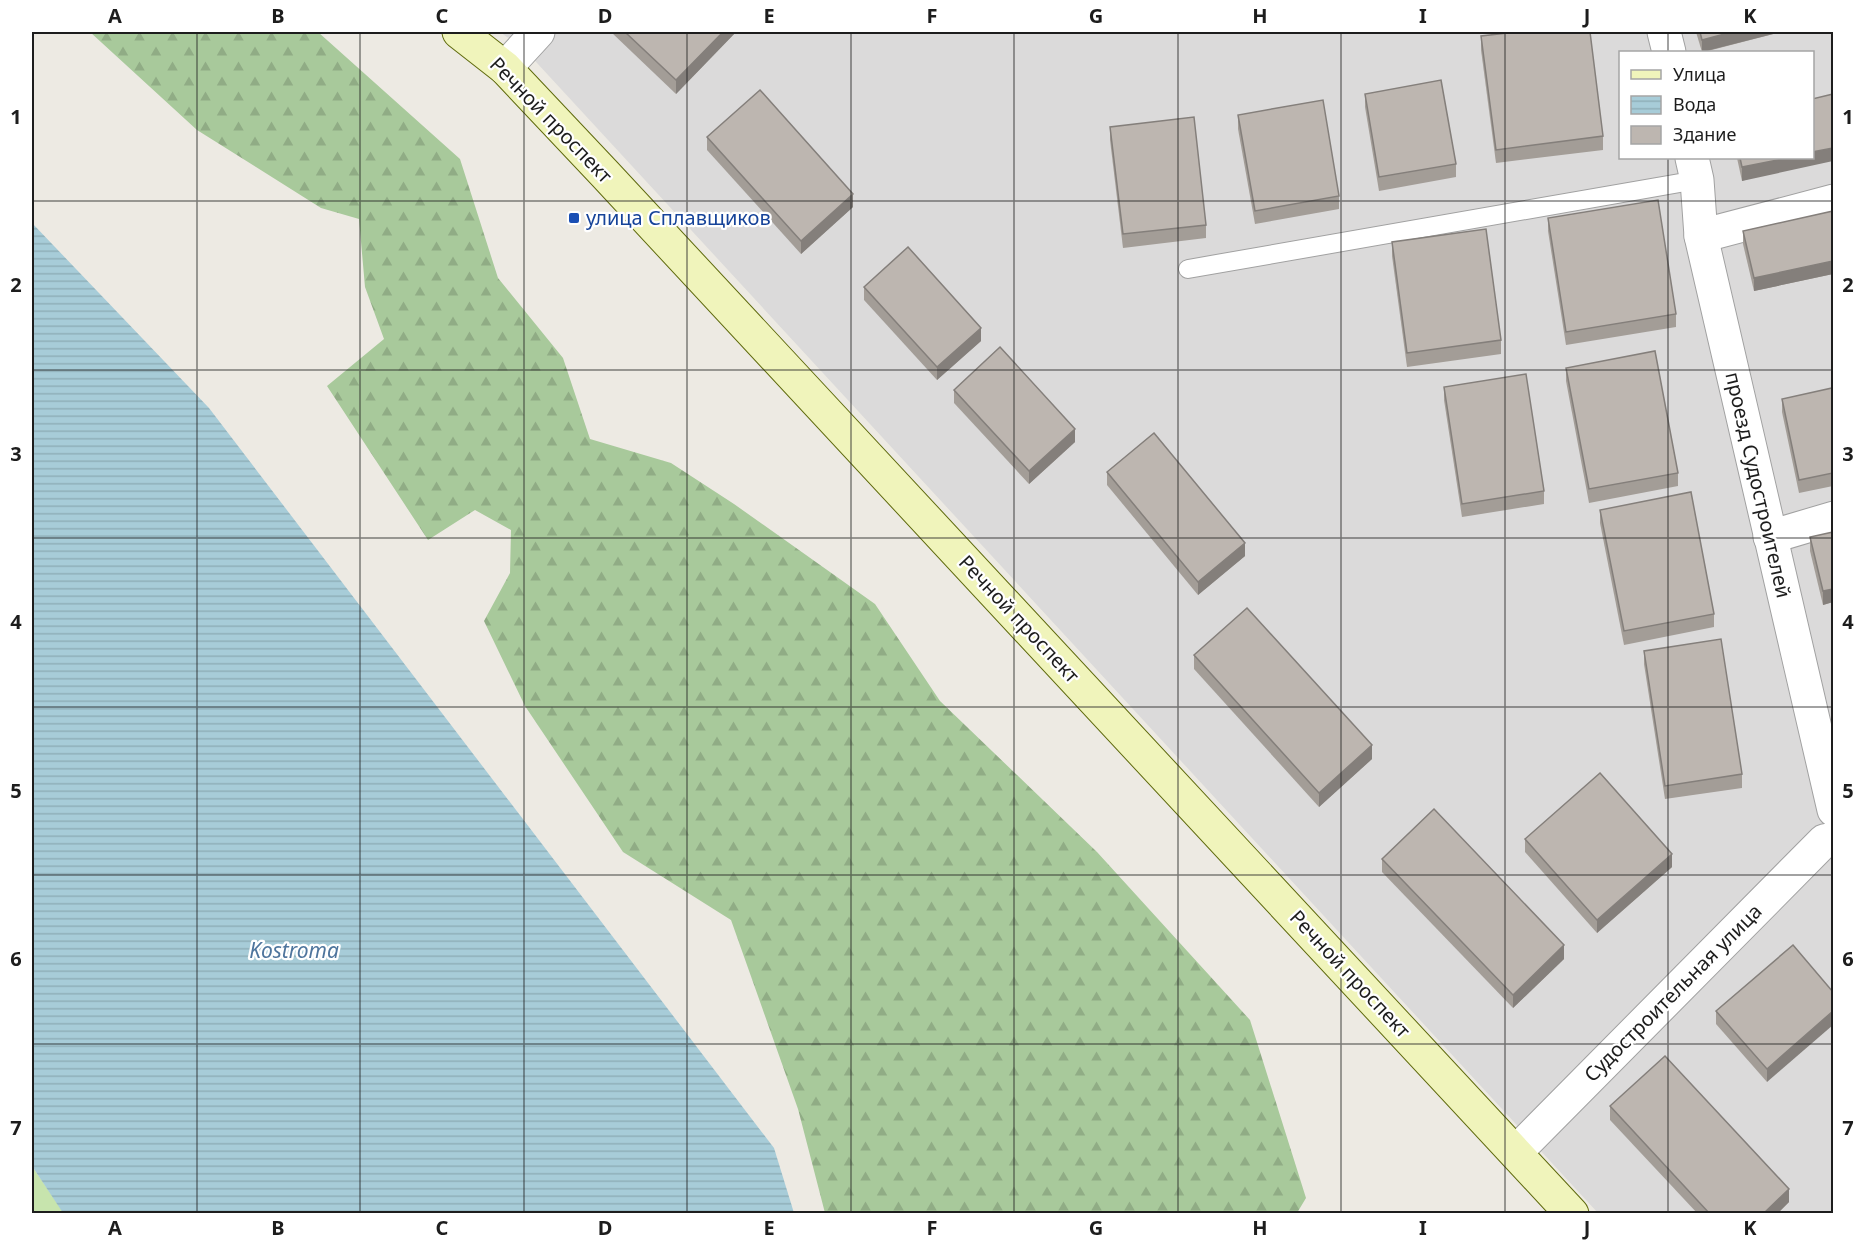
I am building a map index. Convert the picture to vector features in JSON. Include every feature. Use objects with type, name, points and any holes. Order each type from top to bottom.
[{"type":"street","name":"Речной проспект","points":[[459,32],[505,68],[1572,1214]]},
{"type":"street","points":[[505,68],[538,32]]},
{"type":"street","points":[[1664,32],[1669,51]]},
{"type":"street","name":"проезд Судостроителей","points":[[1694,169],[1701,236],[1833,810]]},
{"type":"street","points":[[1701,236],[1833,201]]},
{"type":"street","points":[[1770,537],[1833,518]]},
{"type":"street","name":"Судостроительная улица","points":[[1516,1152],[1824,841],[1833,839]]},
{"type":"lane","points":[[1188,269],[1694,169]]},
{"type":"shaded area","points":[[500,32],[1833,32],[1833,1213],[1598,1213],[525,50]]},
{"type":"green space","points":[[90,32],[318,32],[460,159],[498,278],[563,358],[590,439],[671,463],[734,504],[875,604],[940,701],[1097,852],[1250,1020],[1306,1198],[1297,1213],[825,1213],[798,1109],[731,920],[623,852],[525,706],[484,621],[510,573],[511,530],[475,510],[428,540],[327,386],[384,339],[365,287],[359,219],[321,208],[197,130]]},
{"type":"green space","points":[[32,1166],[63,1212],[63,1213],[32,1213]]},
{"type":"water","name":"Kostroma","points":[[32,223],[209,408],[774,1148],[794,1213],[63,1213],[32,1166]]},
{"type":"building","points":[[625,32],[723,32],[676,80]]},
{"type":"building","points":[[1517,32],[1590,32],[1603,136],[1496,150],[1481,36]]},
{"type":"building","points":[[1700,32],[1732,32],[1702,40]]},
{"type":"building","points":[[1441,80],[1456,164],[1379,177],[1365,94]]},
{"type":"building","points":[[760,90],[853,194],[801,241],[707,137]]},
{"type":"building","points":[[1833,94],[1833,148],[1814,152],[1814,99]]},
{"type":"building","points":[[1323,100],[1339,196],[1255,211],[1238,115]]},
{"type":"building","points":[[1194,117],[1206,225],[1123,234],[1110,127]]},
{"type":"building","points":[[1740,159],[1783,159],[1742,167]]},
{"type":"building","points":[[1658,200],[1676,314],[1566,332],[1548,218]]},
{"type":"building","points":[[1833,211],[1833,261],[1754,278],[1743,231]]},
{"type":"building","points":[[1486,229],[1501,340],[1407,353],[1392,242]]},
{"type":"building","points":[[908,247],[981,328],[937,367],[864,287]]},
{"type":"building","points":[[1000,347],[1075,429],[1029,471],[954,390]]},
{"type":"building","points":[[1655,351],[1678,473],[1589,489],[1566,368]]},
{"type":"building","points":[[1526,374],[1544,491],[1462,504],[1444,387]]},
{"type":"building","points":[[1832,388],[1833,473],[1799,480],[1782,399]]},
{"type":"building","points":[[1154,433],[1245,543],[1198,582],[1107,472]]},
{"type":"building","points":[[1691,492],[1714,614],[1624,631],[1600,510]]},
{"type":"building","points":[[1833,532],[1833,589],[1823,591],[1810,537]]},
{"type":"building","points":[[1247,608],[1372,745],[1319,793],[1194,655]]},
{"type":"building","points":[[1721,639],[1742,774],[1665,786],[1644,651]]},
{"type":"building","points":[[1600,773],[1672,854],[1597,920],[1525,839]]},
{"type":"building","points":[[1434,809],[1564,945],[1513,995],[1382,859]]},
{"type":"building","points":[[1793,945],[1833,992],[1833,1011],[1767,1069],[1716,1011]]},
{"type":"building","points":[[1665,1056],[1789,1189],[1763,1214],[1710,1214],[1610,1106]]},
{"type":"place","name":"улица Сплавщиков","points":[[574,218]]}]
